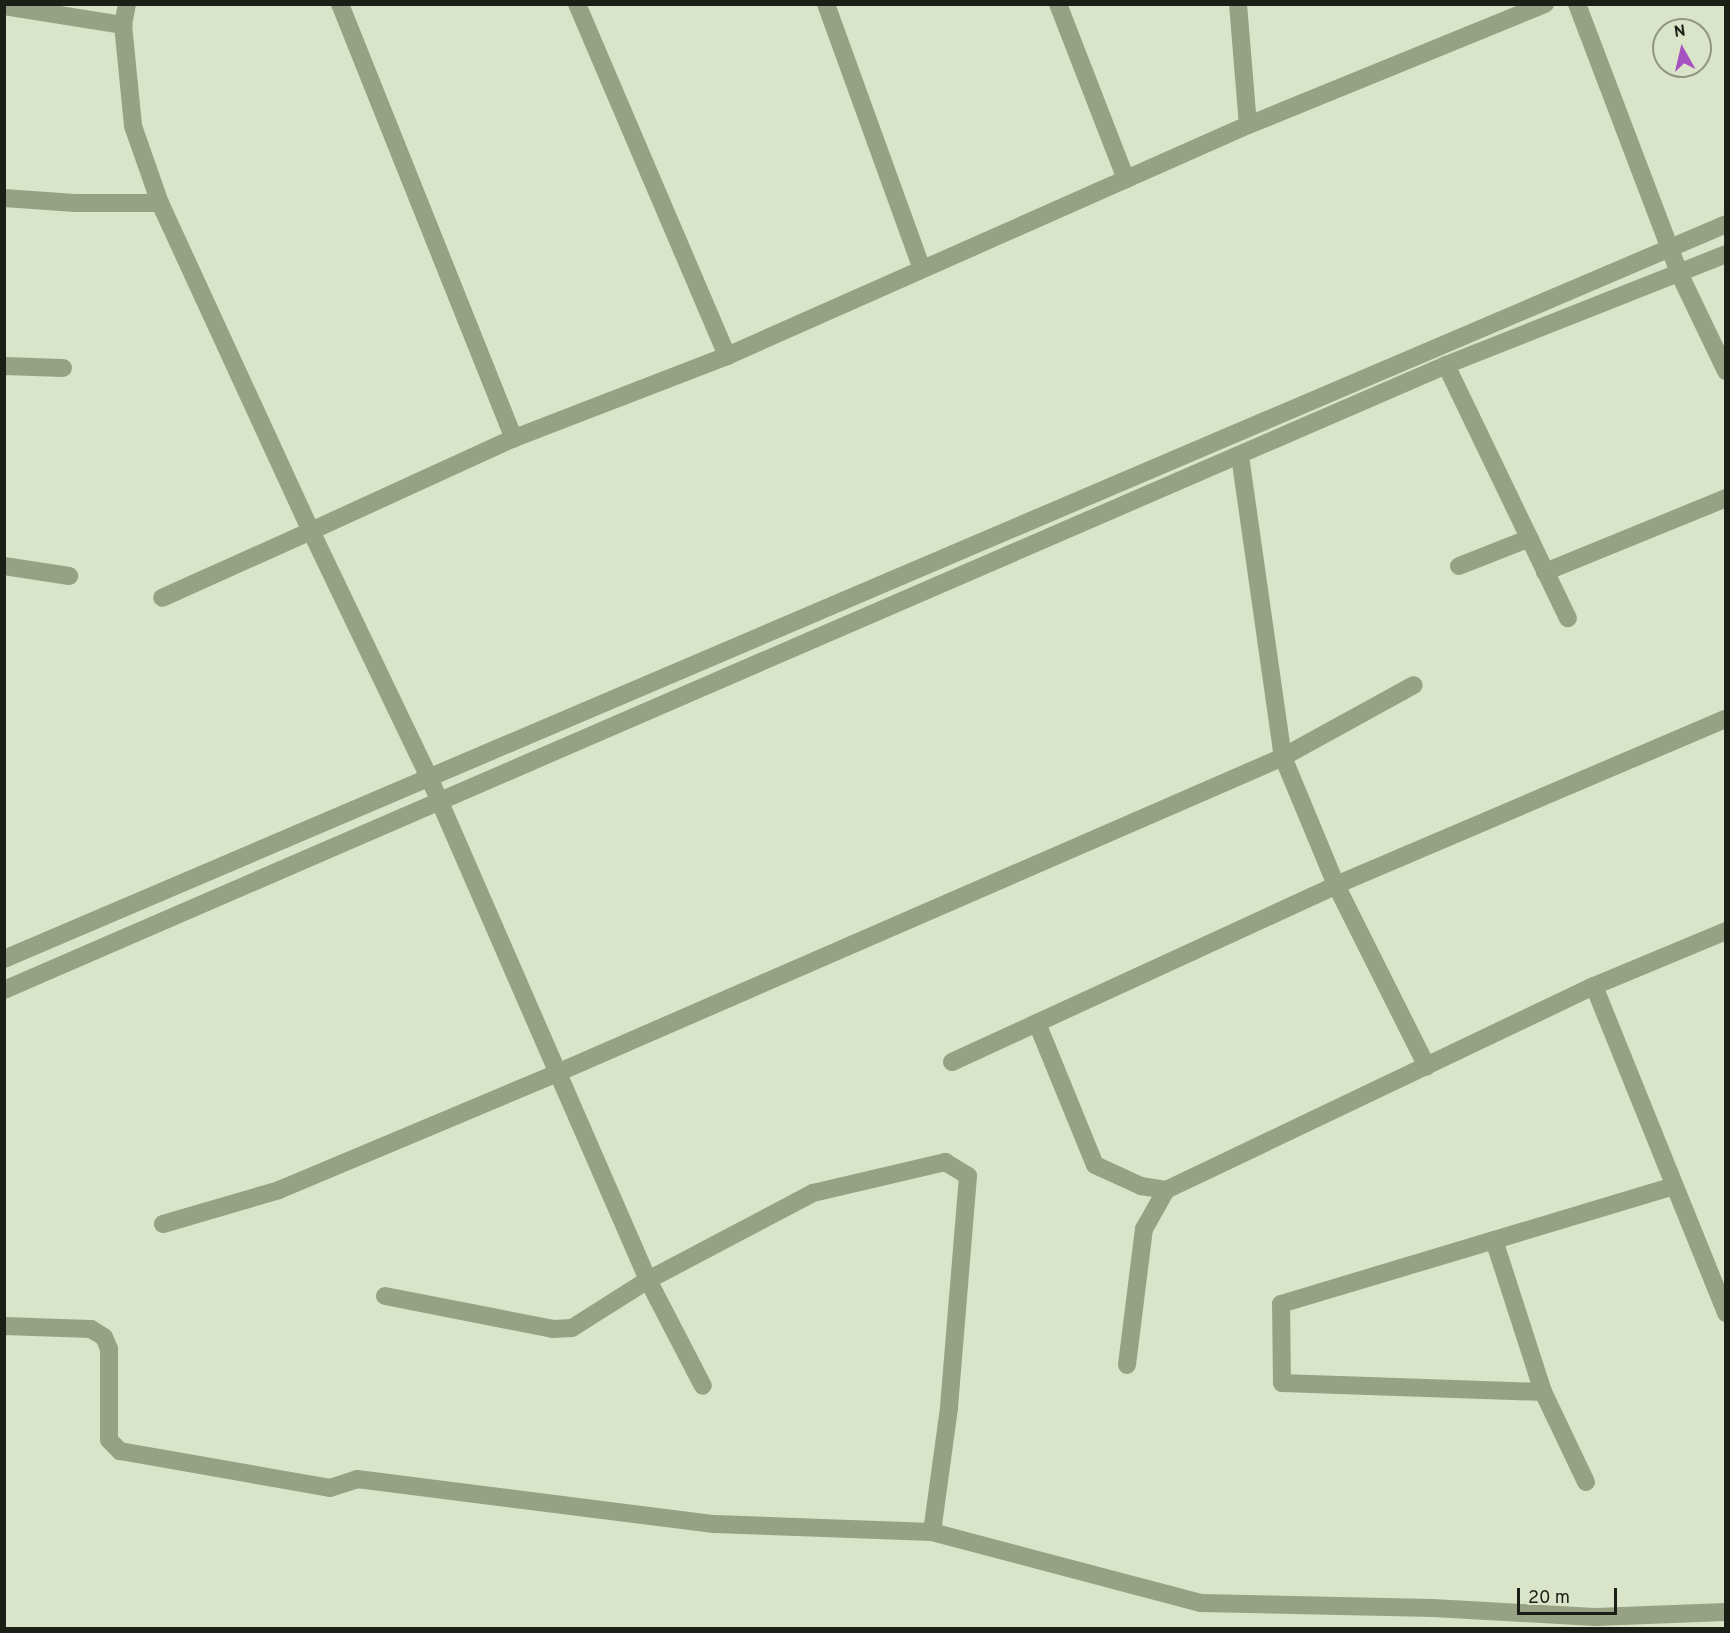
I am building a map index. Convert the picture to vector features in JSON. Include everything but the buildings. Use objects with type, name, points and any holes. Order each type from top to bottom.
[{"type":"street","points":[[127,4],[123,25],[133,126],[160,203],[311,531],[429,777],[438,803],[648,1280],[703,1386]]},
{"type":"street","points":[[340,4],[514,438]]},
{"type":"street","points":[[576,4],[727,356]]},
{"type":"street","points":[[826,4],[922,270]]},
{"type":"street","points":[[1058,4],[1126,179]]},
{"type":"street","points":[[1238,4],[1248,126]]},
{"type":"street","points":[[162,598],[514,438],[727,356],[1248,126],[1545,4]]},
{"type":"street","points":[[1577,4],[1679,273],[1725,371]]},
{"type":"street","points":[[4,6],[123,25]]},
{"type":"street","points":[[4,198],[75,203],[160,203]]},
{"type":"street","points":[[4,959],[1725,224]]},
{"type":"street","points":[[4,990],[1446,365],[1725,254]]},
{"type":"street","points":[[1446,365],[1568,618]]},
{"type":"street","points":[[4,366],[63,368]]},
{"type":"street","points":[[1240,456],[1283,757],[1336,885],[1427,1067]]},
{"type":"street","points":[[1545,572],[1725,498]]},
{"type":"street","points":[[1460,566],[1530,538]]},
{"type":"street","points":[[4,566],[69,576]]},
{"type":"street","points":[[163,1224],[279,1190],[557,1073],[1283,757],[1414,685]]},
{"type":"street","points":[[952,1062],[1336,885],[1725,719]]},
{"type":"street","points":[[1127,1365],[1144,1229],[1166,1190],[1594,986],[1725,932]]},
{"type":"street","points":[[1594,986],[1725,1313]]},
{"type":"street","points":[[1037,1023],[1095,1166],[1141,1185],[1166,1190]]},
{"type":"street","points":[[385,1296],[553,1329],[572,1328],[648,1280],[813,1193],[945,1162],[968,1176],[949,1408],[932,1532]]},
{"type":"street","points":[[1543,1392],[1282,1383],[1281,1304],[1674,1186]]},
{"type":"street","points":[[1494,1240],[1543,1392],[1587,1482]]},
{"type":"street","points":[[4,1326],[91,1329],[104,1337],[109,1349],[109,1440],[120,1451],[330,1488],[357,1479],[714,1524],[932,1532],[1200,1603],[1432,1608],[1595,1617],[1725,1612]]}]
